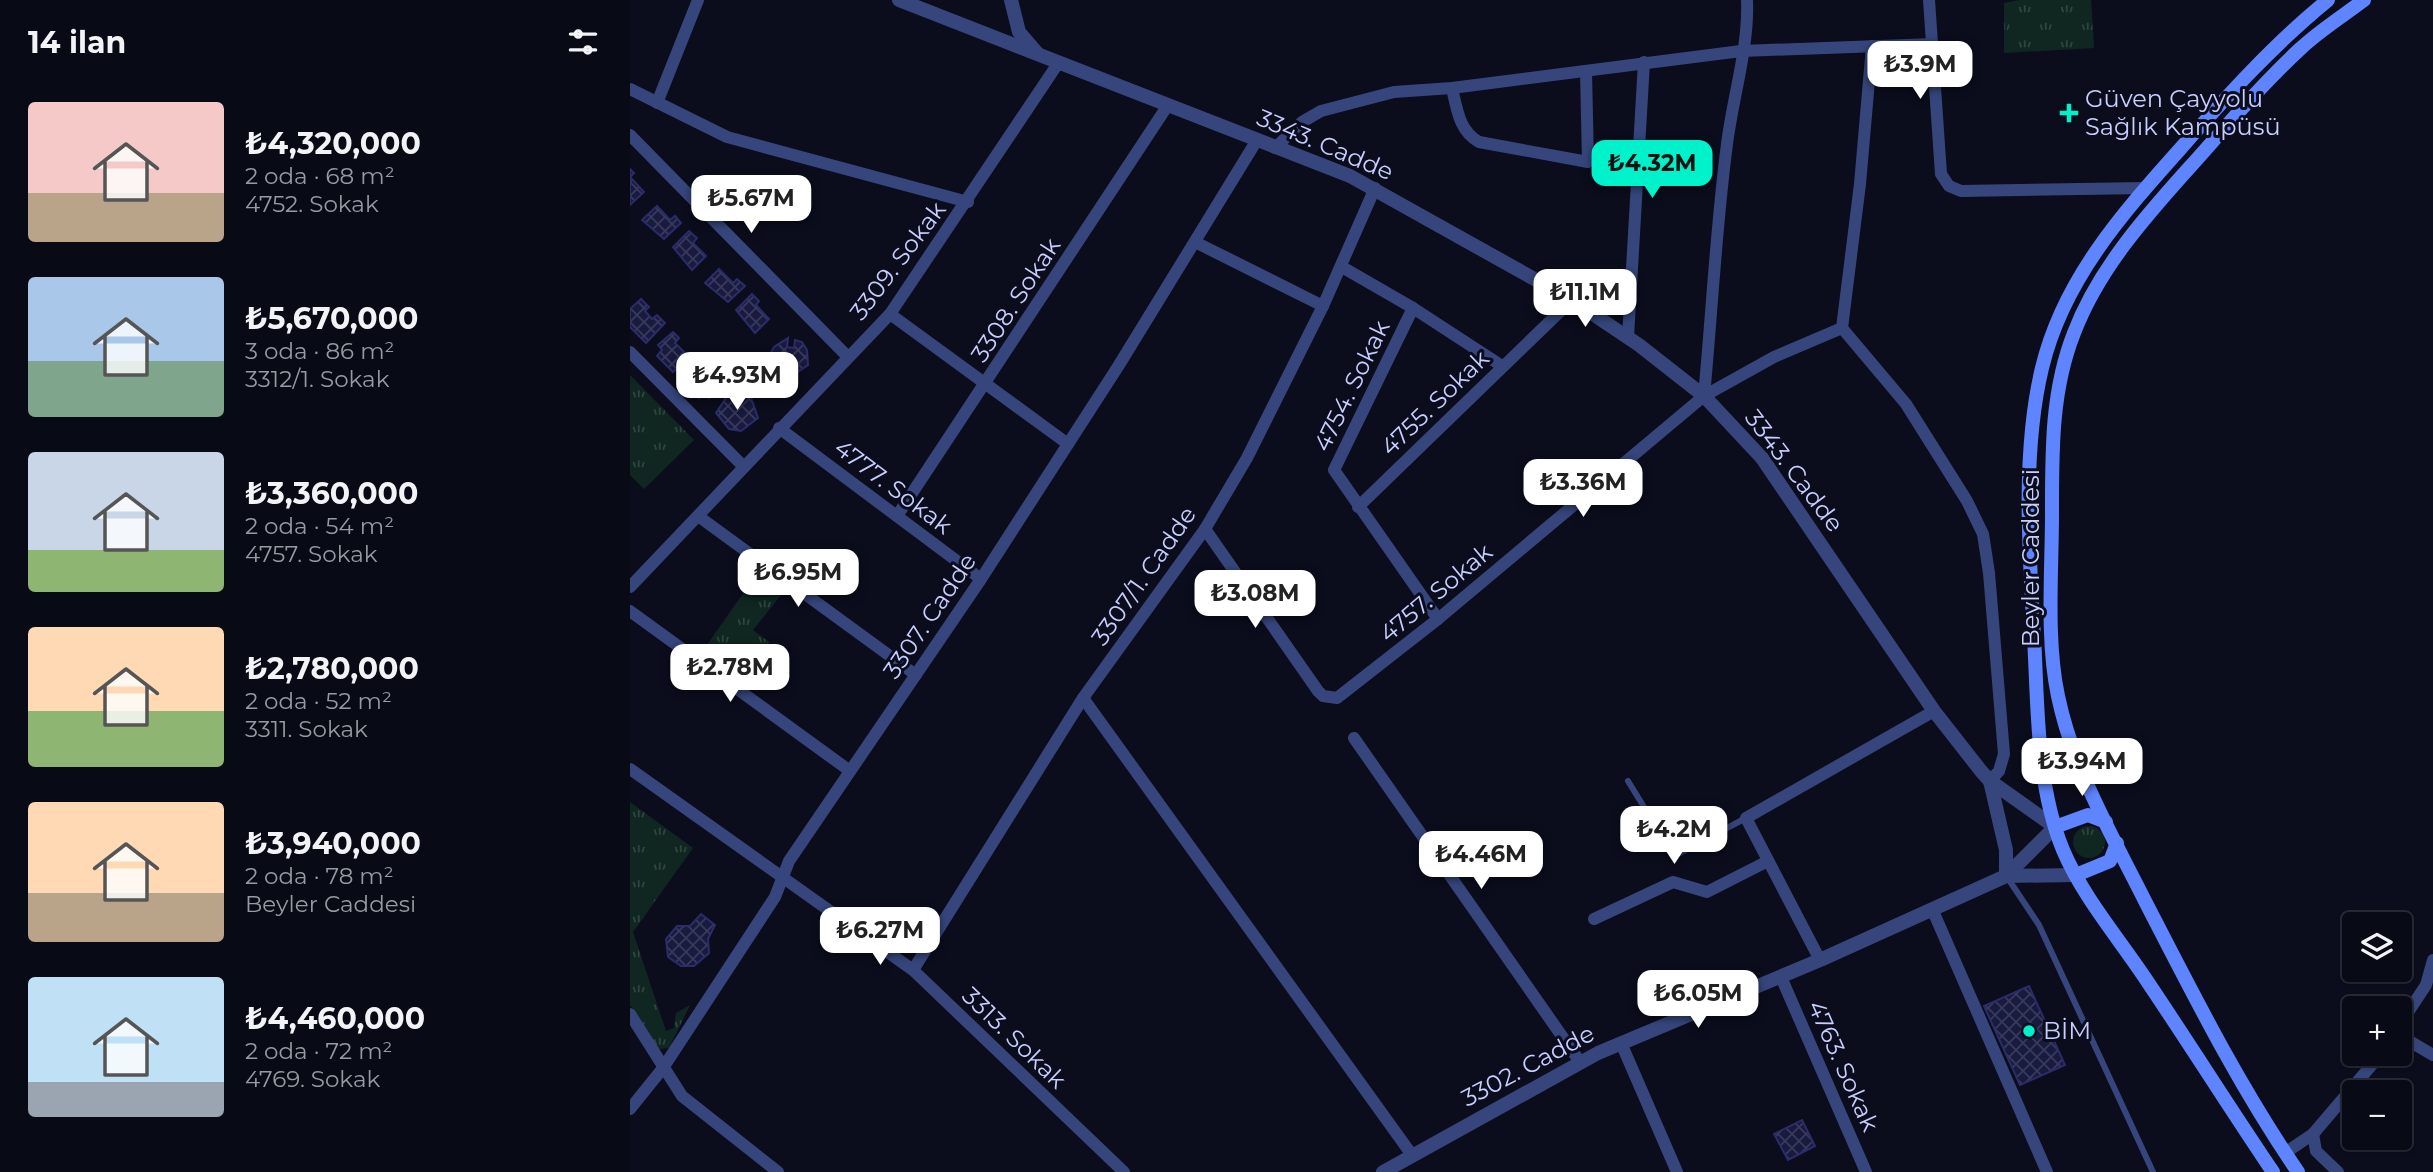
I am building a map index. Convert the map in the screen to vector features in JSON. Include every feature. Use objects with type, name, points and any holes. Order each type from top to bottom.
[{"type":"main road","name":"Beyler Caddesi","points":[[2273,1172],[2076,875],[2055,827],[2046,792],[2032,605],[2031,488],[2034,406],[2054,327],[2097,248],[2145,188],[2243,80],[2328,0]]},
{"type":"main road","name":"Beyler Caddesi","points":[[2298,1172],[2218,1043],[2116,843],[2070,740],[2057,692],[2054,664],[2053,451],[2058,392],[2073,334],[2099,279],[2147,215],[2270,78],[2302,46],[2364,0]]},
{"type":"main road","points":[[2055,827],[2088,815],[2106,822]]},
{"type":"main road","points":[[2076,875],[2110,861],[2116,843]]},
{"type":"street","points":[[657,103],[698,0]]},
{"type":"street","name":"3343. Cadde","points":[[899,0],[1376,188],[1572,300],[1628,337],[1704,396],[1768,467],[1934,711],[1990,781],[2055,827]]},
{"type":"street","name":"3343. Cadde","points":[[1011,0],[1019,33],[1039,54]]},
{"type":"street","points":[[1704,396],[1719,210],[1741,51],[1746,34],[1748,0]]},
{"type":"street","points":[[1929,0],[1941,174],[1949,186],[1961,191],[2145,188]]},
{"type":"street","points":[[1275,148],[1302,122],[1321,111],[1394,92],[1452,88],[1741,51],[1933,44]]},
{"type":"street","points":[[1871,46],[1860,184],[1842,328],[1906,404],[1961,492],[1983,534],[1989,573],[2004,754],[1999,771],[1990,781],[2006,850],[2006,876]]},
{"type":"street","name":"3309. Sokak","points":[[631,584],[890,314],[968,202],[1059,62]]},
{"type":"street","points":[[1628,337],[1644,62]]},
{"type":"street","points":[[1452,88],[1461,123],[1466,132],[1479,142],[1588,162],[1586,71]]},
{"type":"street","points":[[630,89],[727,137],[968,202]]},
{"type":"street","name":"3308. Sokak","points":[[897,516],[1168,105]]},
{"type":"street","points":[[630,135],[848,357]]},
{"type":"street","name":"3307. Cadde","points":[[630,1109],[663,1068],[775,897],[789,861],[981,579],[1069,443],[1257,140]]},
{"type":"street","name":"3307/1. Cadde","points":[[913,970],[1083,698],[1205,528],[1247,458],[1342,267],[1376,188]]},
{"type":"street","points":[[1195,242],[1323,306]]},
{"type":"street","points":[[1342,267],[1413,307],[1502,366]]},
{"type":"street","name":"4755. Sokak","points":[[1358,507],[1572,300]]},
{"type":"street","name":"4754. Sokak","points":[[1413,307],[1334,470],[1438,620]]},
{"type":"street","points":[[890,314],[1069,443]]},
{"type":"street","name":"4757. Sokak","points":[[1205,528],[1318,691],[1331,698],[1346,694],[1704,396],[1774,357],[1842,328]]},
{"type":"street","points":[[630,352],[744,467]]},
{"type":"street","name":"4777. Sokak","points":[[779,428],[981,579]]},
{"type":"street","points":[[698,516],[916,675]]},
{"type":"street","points":[[630,611],[850,771]]},
{"type":"street","points":[[1083,698],[1412,1155]]},
{"type":"street","points":[[1820,960],[1746,817],[1934,711]]},
{"type":"street","points":[[1354,738],[1580,1062]]},
{"type":"street","name":"3313. Sokak","points":[[630,769],[782,880],[913,970],[1124,1172]]},
{"type":"street","name":"3302. Cadde","points":[[1383,1172],[1580,1062],[1933,911],[2006,876],[2055,827]]},
{"type":"street","points":[[1594,919],[1672,882],[1707,892],[1768,861]]},
{"type":"street","name":"3302. Cadde","points":[[2006,876],[2076,875]]},
{"type":"street","points":[[1933,911],[2047,1172]]},
{"type":"street","points":[[2412,1006],[2426,985],[2433,960]]},
{"type":"street","name":"4763. Sokak","points":[[1781,977],[1866,1172]]},
{"type":"street","points":[[630,1014],[682,1096],[778,1172]]},
{"type":"street","points":[[1621,1043],[1677,1172]]},
{"type":"street","points":[[2412,1043],[2433,1055]]},
{"type":"street","points":[[2285,1153],[2313,1134],[2371,1066]]},
{"type":"street","points":[[2313,1134],[2316,1151],[2338,1172]]},
{"type":"lane","points":[[1628,781],[1674,856],[1746,817]]},
{"type":"lane","points":[[2006,876],[2033,914],[2153,1172]]},
{"type":"green space","points":[[2019,0],[2091,0],[2094,48],[2004,53],[2004,3]]},
{"type":"green space","points":[[630,375],[694,440],[644,489],[630,475]]},
{"type":"green space","points":[[758,572],[784,591],[753,630],[769,642],[741,681],[702,652]]},
{"type":"green space","points":[[630,802],[693,848],[633,932],[666,1031],[674,1028],[676,1013],[690,1005],[669,1048],[658,1049],[630,1005]]},
{"type":"green space","points":[[2089,826],[2101,830],[2105,842],[2101,854],[2089,858],[2077,854],[2073,842],[2077,830]]},
{"type":"building","points":[[630,177],[644,192],[630,205]]},
{"type":"building","points":[[657,206],[670,220],[675,216],[681,223],[664,239],[642,220]]},
{"type":"building","points":[[689,231],[697,238],[693,243],[706,256],[692,270],[673,247]]},
{"type":"building","points":[[719,269],[733,283],[737,279],[745,286],[728,302],[705,283]]},
{"type":"building","points":[[752,294],[759,301],[756,305],[769,319],[755,333],[736,310]]},
{"type":"building","points":[[641,299],[649,307],[645,311],[652,319],[657,315],[665,323],[646,343],[630,327],[630,309]]},
{"type":"building","points":[[673,332],[679,338],[675,343],[689,357],[673,372],[657,356],[662,350],[658,345]]},
{"type":"building","points":[[788,338],[787,347],[794,348],[795,340],[802,342],[807,350],[808,365],[792,376],[780,375],[768,358],[774,347]]},
{"type":"building","points":[[698,367],[712,381],[716,377],[723,384],[709,398],[704,393],[699,398],[683,382]]},
{"type":"building","points":[[737,391],[737,400],[742,402],[744,393],[750,395],[758,418],[741,431],[729,429],[716,413],[730,392]]},
{"type":"building","points":[[701,914],[715,925],[708,939],[709,953],[694,966],[681,966],[668,957],[666,939],[677,926],[690,926]]},
{"type":"building","points":[[2029,986],[2065,1065],[2020,1085],[1984,1006]]},
{"type":"building","points":[[1802,1120],[1815,1146],[1788,1160],[1774,1134]]},
{"type":"place","name":"Güven Çayyolu Sağlık Kampüsü","points":[[2069,113]]},
{"type":"place","name":"BİM","points":[[2029,1031]]}]
